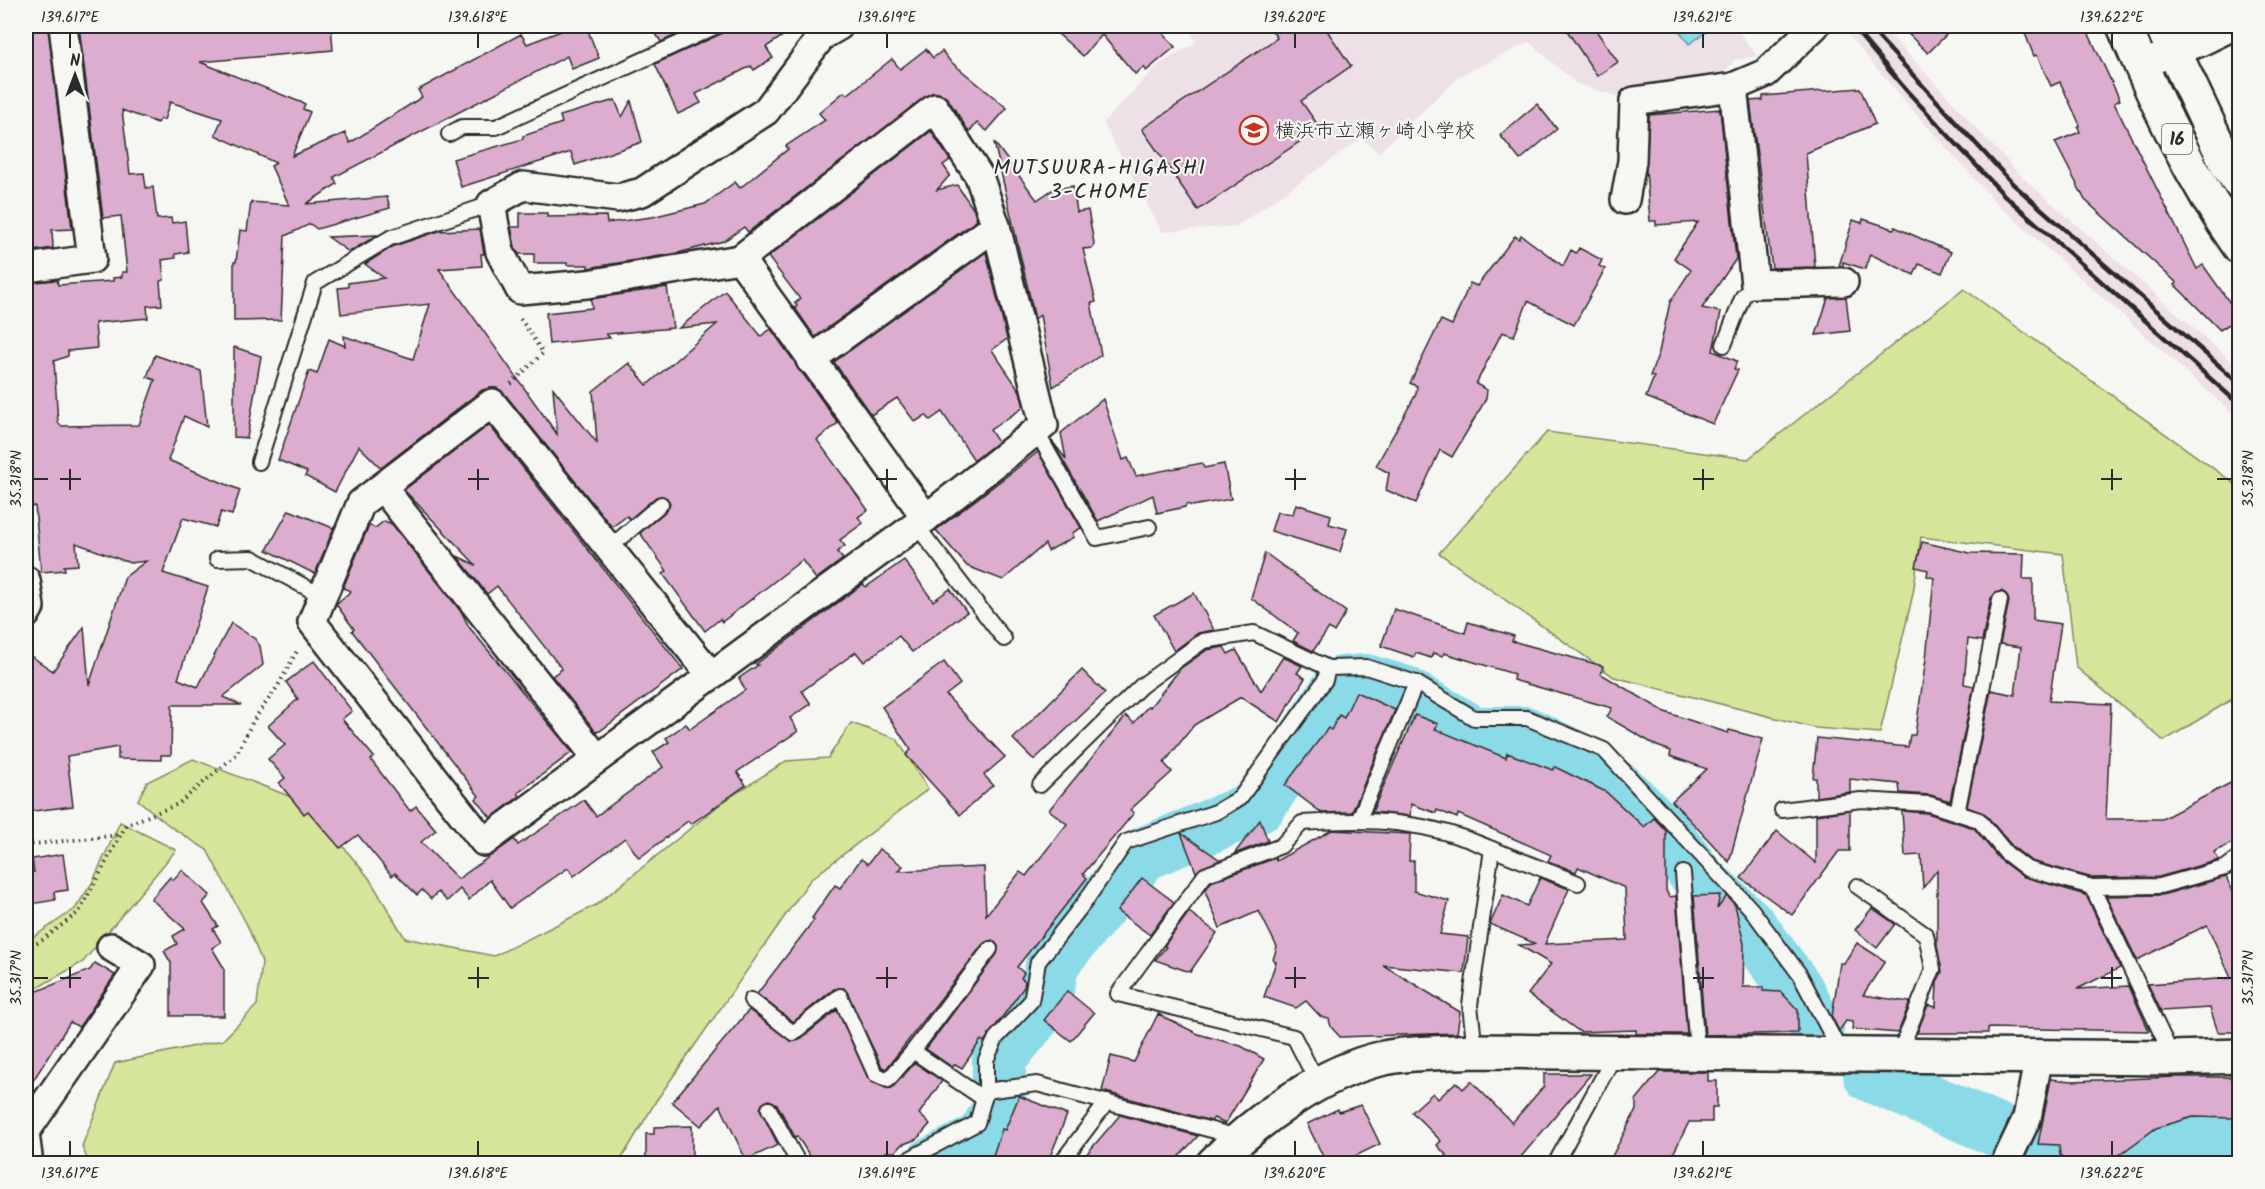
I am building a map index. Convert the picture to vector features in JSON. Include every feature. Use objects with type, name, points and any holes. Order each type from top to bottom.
[{"type":"main road","name":"16","points":[[2124,26],[2140,65],[2216,214],[2240,247]]},
{"type":"main road","name":"16","points":[[2168,39],[2228,166],[2240,183]]},
{"type":"main road","points":[[1214,1164],[1239,1138],[1318,1084],[1383,1058],[1475,1051],[1696,1051],[2173,1058],[2240,1056]]},
{"type":"street","points":[[26,268],[92,259],[63,26]]},
{"type":"street","points":[[711,675],[492,403],[361,503],[312,622],[484,842],[921,522],[1044,425],[996,226],[980,176],[934,108],[740,259],[587,284],[520,290],[500,252],[491,204],[523,186],[618,198],[642,192],[766,111],[822,36],[839,26]]},
{"type":"street","points":[[1625,200],[1632,160],[1634,101],[1733,87],[1766,73],[1815,26]]},
{"type":"street","points":[[2140,65],[2168,39],[2233,26]]},
{"type":"street","points":[[1733,87],[1755,284],[1844,282]]},
{"type":"street","points":[[810,360],[996,226]]},
{"type":"street","points":[[740,259],[921,522]]},
{"type":"street","points":[[383,488],[597,758]]},
{"type":"street","points":[[26,580],[30,608],[26,614]]},
{"type":"street","points":[[26,1131],[141,965],[111,947]]},
{"type":"street","points":[[2005,1164],[2027,1118],[2039,1056]]},
{"type":"street","points":[[26,1141],[29,1164]]},
{"type":"lane","points":[[449,134],[462,127],[496,127],[717,26]]},
{"type":"lane","points":[[259,462],[315,283],[390,238],[491,204]]},
{"type":"lane","points":[[1724,345],[1743,296],[1755,284]]},
{"type":"lane","points":[[1036,431],[1097,538],[1149,527]]},
{"type":"lane","points":[[609,548],[661,504]]},
{"type":"lane","points":[[921,522],[1004,639]]},
{"type":"lane","points":[[217,559],[252,558],[322,596]]},
{"type":"lane","points":[[1957,813],[2000,600]]},
{"type":"lane","points":[[1040,785],[1141,686],[1203,641],[1254,633],[1328,668],[1366,667],[1416,684],[1474,718],[1527,718],[1604,750],[1751,909],[1800,975],[1842,1054]]},
{"type":"lane","points":[[900,1164],[977,1123],[985,1095],[986,1060],[996,1038],[1030,1001],[1038,962],[1084,903],[1126,842],[1216,812],[1240,798],[1324,680],[1328,668]]},
{"type":"lane","points":[[1359,819],[1416,684]]},
{"type":"lane","points":[[1782,810],[1861,800],[1929,804],[1979,820],[2006,853],[2026,869],[2092,888],[2160,886],[2225,868],[2238,862]]},
{"type":"lane","points":[[1318,1084],[1294,1037],[1118,994],[1205,875],[1281,846],[1302,823],[1359,819],[1413,824],[1456,833],[1578,883]]},
{"type":"lane","points":[[1475,1051],[1470,1005],[1492,849]]},
{"type":"lane","points":[[1683,873],[1696,1051]]},
{"type":"lane","points":[[1857,886],[1926,935],[1933,969],[1899,1054]]},
{"type":"lane","points":[[2092,888],[2173,1058]]},
{"type":"lane","points":[[751,1000],[793,1033],[840,996],[875,1074],[888,1080],[913,1051],[990,949]]},
{"type":"lane","points":[[913,1051],[985,1095],[1037,1084],[1239,1138]]},
{"type":"lane","points":[[1555,1164],[1617,1051]]},
{"type":"lane","points":[[1060,1164],[1107,1102]]},
{"type":"lane","points":[[769,1109],[799,1164]]},
{"type":"path","points":[[492,403],[543,353],[514,307],[520,290]]},
{"type":"path","points":[[26,949],[42,941],[80,912],[126,825],[178,804],[236,755],[253,721],[278,686],[312,622]]},
{"type":"path","points":[[26,845],[121,835]]},
{"type":"shaded area","name":"横浜市立瀬ヶ崎小学校","points":[[1186,26],[1735,26],[1757,56],[1735,60],[1717,80],[1622,98],[1577,84],[1529,42],[1460,76],[1378,153],[1362,138],[1237,226],[1162,232],[1103,123],[1159,64],[1197,42]]},
{"type":"shaded area","points":[[1850,26],[1882,26],[2022,177],[2239,368],[2239,419],[1996,203],[1845,31]]},
{"type":"green space","points":[[1964,289],[2239,487],[2239,695],[2164,741],[2076,667],[2063,554],[1921,537],[1913,594],[1880,733],[1815,728],[1614,677],[1439,553],[1547,432],[1748,459]]},
{"type":"green space","points":[[851,723],[897,739],[928,789],[810,880],[656,1101],[619,1163],[473,1164],[457,1157],[412,1164],[89,1164],[82,1146],[115,1063],[223,1040],[257,1005],[262,962],[247,925],[207,850],[171,827],[138,800],[147,782],[193,759],[307,803],[369,878],[405,938],[494,956],[596,905],[724,801],[786,761],[828,758]]},
{"type":"green space","points":[[120,822],[176,850],[83,962],[26,994],[26,942],[75,909],[92,883]]},
{"type":"water","points":[[1676,26],[1716,26],[1689,44]]},
{"type":"building","points":[[26,26],[48,26],[72,229],[52,230],[53,248],[26,252],[26,204],[33,203],[28,184],[26,149]]},
{"type":"building","points":[[79,26],[331,26],[333,50],[200,62],[305,104],[303,109],[310,112],[292,156],[345,133],[350,143],[422,97],[418,90],[521,34],[527,44],[574,26],[586,26],[599,58],[572,69],[567,56],[334,177],[337,184],[306,204],[387,197],[390,208],[317,229],[310,224],[285,236],[281,320],[234,321],[234,262],[236,262],[240,230],[247,231],[251,202],[289,205],[271,166],[276,163],[215,135],[222,119],[170,102],[164,120],[160,119],[158,123],[122,110],[130,174],[144,173],[146,188],[153,187],[157,219],[171,218],[172,223],[185,221],[188,252],[175,254],[176,258],[162,260],[164,280],[160,281],[162,305],[147,306],[148,318],[95,323],[97,348],[68,351],[68,356],[54,361],[58,423],[61,426],[139,425],[155,380],[147,377],[155,355],[201,371],[207,427],[184,416],[168,460],[240,490],[232,515],[221,512],[216,527],[183,518],[163,573],[208,587],[178,679],[198,687],[231,623],[255,639],[260,646],[263,665],[223,697],[241,705],[172,705],[171,755],[161,755],[161,760],[118,759],[118,747],[67,756],[73,806],[26,812],[26,653],[53,671],[84,627],[89,685],[125,577],[146,561],[130,563],[76,543],[78,565],[64,566],[65,570],[41,572],[35,506],[30,507],[26,454],[26,283],[57,280],[58,285],[113,281],[113,278],[122,277],[122,272],[127,272],[121,216],[103,218]]},
{"type":"building","points":[[651,26],[696,26],[661,42]]},
{"type":"building","points":[[726,26],[798,26],[766,47],[773,58],[754,70],[751,66],[696,94],[701,103],[678,114],[655,64],[721,34]]},
{"type":"building","points":[[1049,26],[1157,26],[1175,47],[1146,71],[1144,67],[1135,74],[1102,35],[1083,56]]},
{"type":"building","points":[[1269,26],[1324,26],[1351,66],[1301,101],[1320,128],[1198,210],[1142,129],[1277,38]]},
{"type":"building","points":[[1564,26],[1593,26],[1618,62],[1597,76]]},
{"type":"building","points":[[1900,26],[1955,26],[1928,53]]},
{"type":"building","points":[[2022,26],[2085,26],[2120,100],[2114,103],[2197,269],[2203,265],[2240,317],[2220,330],[2175,285],[2177,283],[2085,200],[2055,142],[2080,132],[2078,127],[2080,125],[2060,82],[2051,86],[2037,55],[2034,56]]},
{"type":"building","points":[[926,49],[933,58],[942,51],[950,61],[1007,108],[987,131],[977,123],[969,132],[948,99],[933,92],[748,232],[744,227],[724,241],[678,253],[588,268],[588,265],[567,265],[567,263],[534,263],[534,254],[519,254],[515,247],[511,227],[520,227],[520,213],[547,213],[547,217],[606,216],[607,223],[652,217],[705,204],[735,182],[740,188],[788,149],[786,146],[825,120],[819,113],[844,92],[847,95],[892,59],[900,69]]},
{"type":"building","points":[[1860,88],[1875,124],[1806,153],[1815,267],[1772,268],[1750,101],[1763,100],[1763,96]]},
{"type":"building","points":[[615,100],[622,117],[631,101],[642,142],[575,165],[571,152],[461,187],[453,159],[523,139],[523,136],[562,123],[560,116]]},
{"type":"building","points":[[1537,104],[1557,129],[1520,160],[1500,135]]},
{"type":"building","points":[[1720,109],[1736,259],[1702,308],[1721,312],[1713,351],[1737,361],[1734,369],[1738,370],[1713,424],[1646,397],[1654,377],[1650,376],[1659,352],[1670,302],[1691,270],[1674,258],[1698,222],[1656,225],[1656,221],[1650,221],[1646,170],[1649,115]]},
{"type":"building","points":[[931,131],[950,160],[943,165],[950,175],[937,190],[957,185],[974,210],[977,220],[815,337],[795,308],[797,306],[795,303],[800,299],[768,257]]},
{"type":"building","points":[[994,142],[1037,200],[1052,190],[1073,186],[1077,212],[1088,210],[1094,243],[1093,248],[1083,249],[1096,302],[1091,303],[1101,355],[1053,387],[1040,315],[1035,319]]},
{"type":"building","points":[[1863,219],[1894,229],[1895,227],[1951,252],[1942,273],[1919,264],[1914,275],[1870,254],[1865,269],[1843,262],[1843,266],[1839,266],[1853,220],[1862,223]]},
{"type":"building","points":[[480,229],[484,254],[481,254],[482,266],[439,269],[557,434],[553,388],[597,443],[593,391],[629,363],[647,385],[717,324],[679,328],[725,291],[761,336],[771,329],[838,423],[817,440],[868,510],[858,517],[863,523],[840,540],[845,546],[837,552],[843,559],[816,579],[802,560],[722,622],[720,619],[705,631],[663,574],[667,571],[640,533],[667,510],[670,503],[667,498],[656,497],[630,519],[627,516],[612,527],[504,393],[497,388],[482,390],[381,468],[359,446],[335,492],[305,476],[307,472],[278,460],[309,371],[317,374],[329,339],[345,346],[344,336],[413,359],[430,304],[341,314],[338,288],[348,287],[348,283],[384,278],[365,264],[394,246],[439,231]]},
{"type":"building","points":[[378,235],[349,252],[328,237]]},
{"type":"building","points":[[1521,235],[1563,266],[1571,250],[1576,253],[1579,248],[1602,260],[1599,266],[1605,269],[1574,325],[1528,301],[1514,336],[1502,332],[1476,384],[1487,390],[1486,399],[1452,457],[1440,450],[1416,503],[1386,490],[1389,473],[1376,466],[1416,394],[1417,386],[1410,383],[1441,320],[1452,325],[1470,283],[1477,286],[1515,236],[1519,239]]},
{"type":"building","points":[[986,252],[1007,339],[992,350],[1020,391],[1024,407],[990,430],[998,442],[974,460],[942,412],[930,420],[926,415],[915,422],[897,398],[871,415],[834,362]]},
{"type":"building","points":[[667,287],[673,328],[606,334],[610,338],[549,344],[546,313],[592,308],[591,299]]},
{"type":"building","points":[[1846,297],[1850,331],[1816,335],[1828,298]]},
{"type":"building","points":[[234,347],[261,356],[247,438],[234,437]]},
{"type":"building","points":[[1103,399],[1123,460],[1128,458],[1136,476],[1202,463],[1204,468],[1224,464],[1231,499],[1192,506],[1187,504],[1185,507],[1157,513],[1153,495],[1098,521],[1052,441],[1066,459],[1061,433]]},
{"type":"building","points":[[489,425],[683,669],[600,731],[596,732],[552,676],[562,669],[497,586],[487,594],[457,556],[476,565],[404,490]]},
{"type":"building","points":[[1038,452],[1081,528],[1072,533],[1074,537],[1048,551],[1045,544],[1003,580],[967,566],[936,530]]},
{"type":"building","points":[[1296,504],[1331,515],[1329,524],[1347,529],[1340,552],[1271,531],[1277,512],[1293,514]]},
{"type":"building","points":[[289,510],[333,528],[335,525],[315,574],[267,550]]},
{"type":"building","points":[[384,521],[392,524],[462,613],[469,627],[572,752],[518,793],[520,796],[491,818],[476,799],[479,796],[352,631],[354,629],[336,604],[351,591],[343,588],[369,525],[375,528]]},
{"type":"building","points":[[1922,542],[1970,553],[2024,554],[2023,579],[2033,579],[2033,620],[2061,624],[2049,701],[2111,704],[2106,819],[2162,819],[2240,778],[2240,839],[2214,852],[2219,860],[2159,877],[2093,878],[2031,861],[2012,846],[1985,814],[1967,807],[1991,690],[2015,695],[2021,647],[2000,644],[2009,601],[2006,594],[2001,591],[1991,598],[1982,641],[1968,639],[1964,684],[1974,686],[1950,801],[1930,795],[1900,793],[1899,784],[1850,779],[1850,792],[1816,797],[1816,778],[1813,778],[1817,738],[1908,747],[1910,735],[1915,735],[1934,578],[1927,576],[1928,570],[1916,567]]},
{"type":"building","points":[[1265,553],[1346,612],[1334,632],[1329,628],[1313,651],[1293,641],[1298,633],[1251,598]]},
{"type":"building","points":[[904,560],[933,601],[950,589],[967,612],[912,652],[899,636],[864,662],[856,652],[802,691],[811,704],[790,718],[798,731],[737,772],[746,785],[691,824],[688,821],[639,858],[625,838],[574,876],[568,868],[510,908],[490,880],[469,900],[460,889],[447,901],[438,892],[431,899],[422,890],[417,895],[395,873],[392,876],[358,835],[340,848],[308,811],[304,814],[279,783],[285,778],[268,759],[285,745],[268,726],[298,699],[286,682],[314,661],[352,711],[342,719],[374,757],[371,760],[410,811],[416,806],[436,830],[421,842],[458,879],[514,839],[518,845],[584,800],[596,816],[663,767],[653,752],[669,742],[666,738],[686,724],[690,729],[745,690],[739,678],[758,665],[756,664],[863,584],[866,587]]},
{"type":"building","points":[[1194,593],[1214,630],[1198,633],[1174,651],[1154,615]]},
{"type":"building","points":[[1394,609],[1465,633],[1468,622],[1514,636],[1512,641],[1603,666],[1601,674],[1665,712],[1728,733],[1729,730],[1763,739],[1729,862],[1672,801],[1707,769],[1670,756],[1671,751],[1657,746],[1607,717],[1612,708],[1513,680],[1514,674],[1444,653],[1443,656],[1433,653],[1431,658],[1416,653],[1414,657],[1381,646]]},
{"type":"building","points":[[1224,647],[1228,654],[1236,650],[1261,691],[1283,657],[1302,666],[1297,673],[1305,678],[1279,722],[1241,697],[1194,725],[1164,763],[1172,772],[1130,810],[1134,813],[1083,874],[1087,878],[1017,967],[1024,973],[1021,978],[1025,981],[1024,987],[984,1042],[981,1040],[962,1068],[955,1064],[952,1067],[926,1049],[997,954],[998,946],[992,940],[983,944],[886,1069],[882,1067],[844,988],[834,989],[793,1022],[757,994],[814,920],[812,918],[835,885],[840,888],[861,859],[868,864],[879,849],[903,866],[898,871],[984,867],[986,915],[1020,872],[1026,876],[1067,824],[1049,810],[1126,716],[1134,723],[1181,668],[1207,650]]},
{"type":"building","points":[[944,662],[960,684],[946,695],[1005,757],[984,775],[993,785],[960,815],[906,755],[911,750],[882,707]]},
{"type":"building","points":[[1082,670],[1105,693],[1034,760],[1013,739]]},
{"type":"building","points":[[1356,692],[1395,710],[1352,812],[1322,813],[1285,785],[1328,728],[1331,730],[1339,715],[1344,718]]},
{"type":"building","points":[[1415,715],[1438,724],[1435,729],[1506,758],[1507,753],[1553,770],[1555,767],[1606,792],[1644,827],[1654,818],[1666,831],[1666,890],[1669,897],[1676,896],[1687,1034],[1636,1034],[1636,1030],[1580,1032],[1528,994],[1551,964],[1519,945],[1536,944],[1490,924],[1503,895],[1527,906],[1540,878],[1569,889],[1545,944],[1627,940],[1625,888],[1578,867],[1576,872],[1548,861],[1551,855],[1458,814],[1457,818],[1437,810],[1436,813],[1411,804],[1410,816],[1372,812]]},
{"type":"building","points":[[1850,810],[1850,851],[1839,851],[1792,915],[1741,878],[1777,831],[1816,863],[1816,815]]},
{"type":"building","points":[[1902,811],[1927,813],[1974,828],[1999,859],[2022,876],[2086,895],[2120,968],[2077,989],[2129,986],[2149,1031],[1988,1028],[1988,1033],[1917,1033],[1928,1005],[1936,1007],[1937,982],[1942,972],[1937,946],[1937,870],[1923,888],[1921,855],[1905,856]]},
{"type":"building","points":[[1260,820],[1268,841],[1234,854]]},
{"type":"building","points":[[1332,830],[1410,834],[1409,861],[1414,861],[1414,891],[1449,901],[1440,934],[1468,937],[1464,973],[1383,965],[1460,1012],[1457,1033],[1340,1037],[1331,1027],[1329,1019],[1321,1017],[1306,1001],[1296,1008],[1264,997],[1276,962],[1273,960],[1277,947],[1259,911],[1220,928],[1205,891],[1211,882],[1275,858],[1276,861]]},
{"type":"building","points":[[1181,833],[1220,860],[1196,872]]},
{"type":"building","points":[[63,854],[68,890],[54,892],[55,900],[31,904],[28,881],[32,880],[30,872],[34,872],[32,859]]},
{"type":"building","points":[[182,870],[210,895],[203,903],[218,926],[213,929],[221,942],[212,948],[224,968],[224,1016],[171,1016],[171,963],[164,951],[177,944],[173,936],[185,929],[151,899],[170,877],[173,880]]},
{"type":"building","points":[[2226,877],[2240,906],[2240,1032],[2218,1032],[2210,1008],[2161,1011],[2148,984],[2231,978],[2207,925],[2137,960],[2106,896],[2162,895]]},
{"type":"building","points":[[1142,878],[1174,902],[1150,935],[1117,911]]},
{"type":"building","points":[[1720,895],[1717,909],[1727,896],[1735,905],[1744,944],[1743,987],[1763,987],[1763,991],[1781,992],[1798,1010],[1798,1033],[1705,1035],[1694,896]]},
{"type":"building","points":[[1872,908],[1895,924],[1877,948],[1855,930]]},
{"type":"building","points":[[1189,912],[1217,933],[1190,972],[1155,960]]},
{"type":"building","points":[[1857,943],[1885,961],[1863,995],[1910,1002],[1898,1033],[1852,1029],[1853,1022],[1846,1021],[1839,1031],[1832,1017],[1840,963],[1844,963]]},
{"type":"building","points":[[95,963],[115,975],[79,1027],[70,1022],[26,1092],[26,1001],[30,994],[90,970]]},
{"type":"building","points":[[1067,991],[1094,1013],[1071,1041],[1044,1020]]},
{"type":"building","points":[[749,1010],[792,1042],[799,1040],[837,1010],[871,1082],[891,1089],[915,1063],[942,1081],[919,1114],[930,1124],[917,1139],[901,1145],[895,1152],[885,1152],[875,1164],[815,1164],[797,1136],[795,1137],[777,1104],[769,1100],[762,1104],[760,1109],[778,1145],[746,1160],[720,1105],[701,1126],[672,1102]]},
{"type":"building","points":[[1158,1014],[1198,1034],[1241,1046],[1264,1059],[1225,1124],[1214,1118],[1211,1121],[1102,1091],[1111,1056],[1134,1062]]},
{"type":"building","points":[[1659,1072],[1708,1072],[1708,1081],[1717,1081],[1717,1107],[1712,1107],[1712,1122],[1689,1122],[1668,1164],[1608,1164],[1636,1110],[1636,1100]]},
{"type":"building","points":[[1544,1074],[1591,1074],[1515,1164],[1454,1164],[1437,1145],[1441,1141],[1412,1112],[1433,1093],[1438,1099],[1456,1082],[1463,1089],[1471,1081],[1512,1123],[1544,1086]]},
{"type":"building","points":[[2238,1077],[2237,1118],[2193,1117],[2156,1128],[2115,1158],[2092,1160],[2092,1163],[2069,1162],[2060,1155],[2059,1145],[2038,1144],[2051,1079],[2072,1081]]},
{"type":"building","points":[[1019,1096],[1067,1115],[1047,1164],[990,1164],[1002,1129],[1005,1130]]},
{"type":"building","points":[[1361,1105],[1380,1144],[1339,1164],[1327,1164],[1307,1124],[1338,1109],[1339,1112]]},
{"type":"building","points":[[1120,1115],[1198,1136],[1172,1164],[1078,1164]]},
{"type":"building","points":[[692,1126],[692,1159],[646,1159],[646,1134],[654,1134],[654,1127]]},
{"type":"waterway","points":[[932,1164],[982,1139],[999,1109],[999,1059],[1044,1004],[1053,962],[1143,854],[1259,806],[1342,683],[1365,681],[1403,692],[1474,733],[1525,733],[1573,757],[1619,789],[1664,832],[1700,880],[1749,925],[1797,990],[1817,1028]]},
{"type":"waterway","points":[[1870,1075],[2011,1136],[2049,1164]]},
{"type":"waterway","points":[[2120,1164],[2136,1149],[2206,1132],[2240,1134]]},
{"type":"railway","points":[[1852,26],[1907,91],[2003,194],[2240,405]]},
{"type":"railway","points":[[1868,26],[2013,184],[2240,384]]},
{"type":"place","name":"横浜市立瀬ヶ崎小学校","points":[[1254,130]]},
{"type":"district","name":"MUTSUURA-HIGASHI 3-CHOME","points":[[1100,179]]}]
